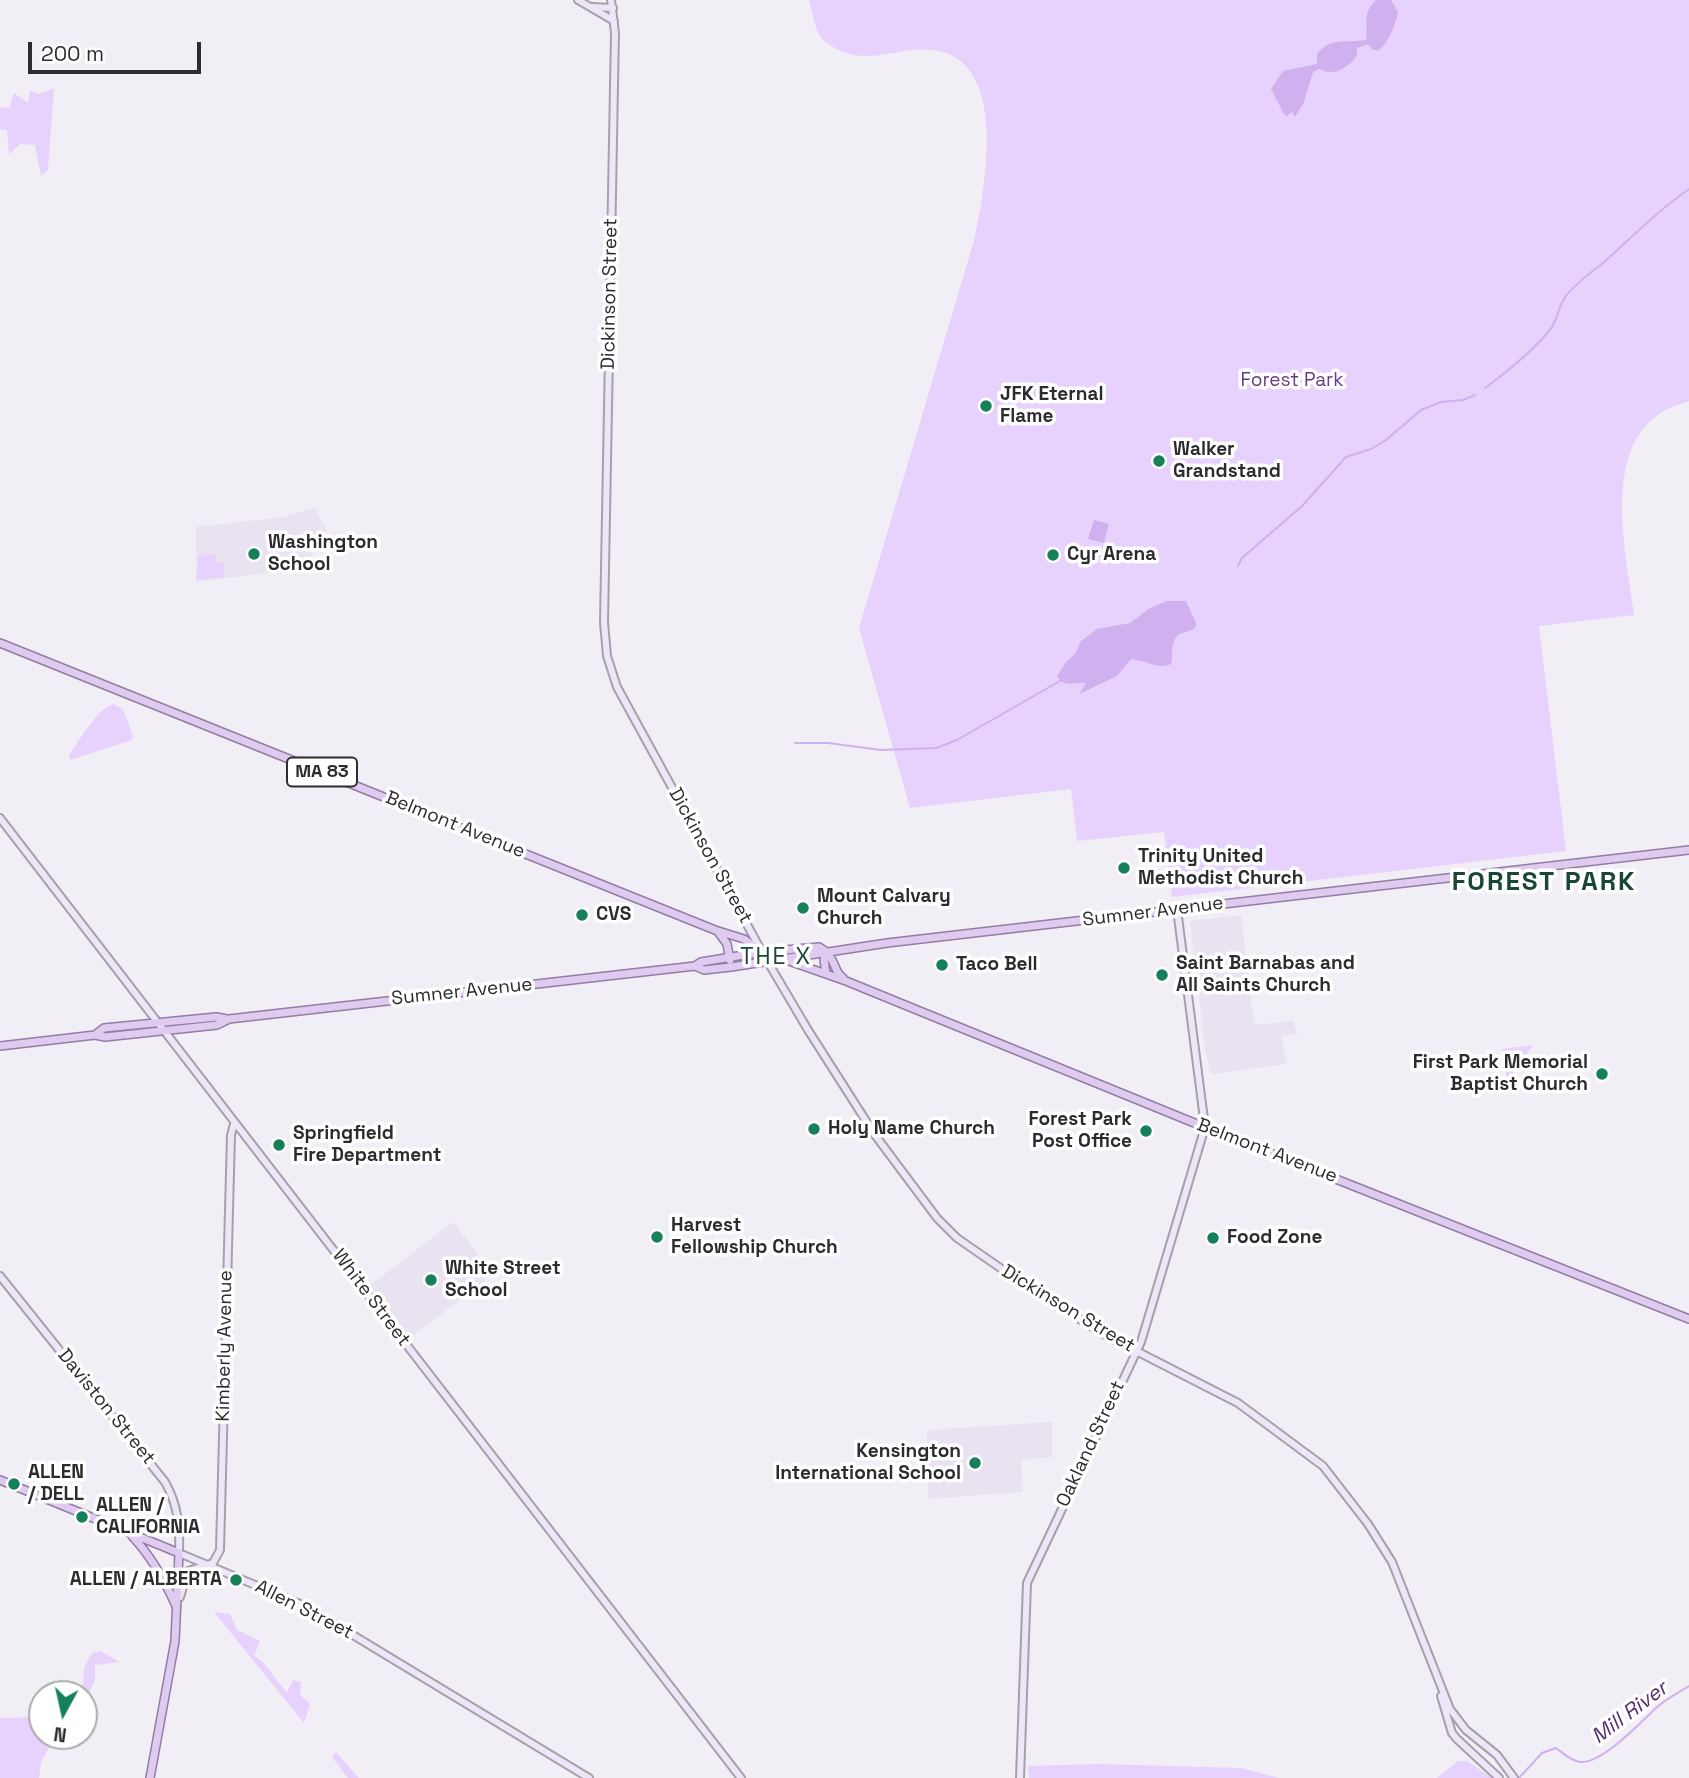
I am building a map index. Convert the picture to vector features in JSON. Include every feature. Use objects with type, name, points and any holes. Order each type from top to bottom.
[{"type":"main road","points":[[578,0],[614,22]]},
{"type":"main road","points":[[590,7],[612,4]]},
{"type":"main road","name":"Dickinson Street","points":[[612,4],[614,22],[604,612],[606,650],[617,687],[762,952],[837,1078],[875,1135],[941,1223],[957,1238],[1091,1327],[1238,1403],[1329,1471],[1392,1562],[1450,1709],[1466,1730],[1497,1755],[1514,1778]]},
{"type":"main road","name":"Belmont Avenue","points":[[0,643],[715,930],[744,939],[762,952]]},
{"type":"main road","name":"White Street","points":[[0,818],[741,1778]]},
{"type":"main road","name":"Sumner Avenue","points":[[95,1035],[104,1028],[155,1022],[216,1017],[229,1019],[695,966],[704,970],[731,967],[828,952],[1177,909],[1689,850]]},
{"type":"main road","name":"Oakland Street","points":[[1020,1778],[1027,1583],[1141,1342],[1205,1127],[1177,909]]},
{"type":"main road","points":[[715,930],[727,944],[731,967]]},
{"type":"main road","name":"Sumner Avenue","points":[[695,966],[699,962],[762,952],[818,947],[828,952]]},
{"type":"main road","points":[[826,974],[824,959],[828,952],[836,972],[846,981]]},
{"type":"main road","name":"Belmont Avenue","points":[[785,960],[846,981],[1689,1319]]},
{"type":"main road","name":"Sumner Avenue","points":[[0,1045],[217,1025],[229,1019]]},
{"type":"main road","name":"Kimberly Avenue","points":[[209,1565],[216,1560],[220,1550],[231,1135],[234,1124]]},
{"type":"main road","name":"Daviston Street","points":[[0,1276],[160,1474],[177,1511],[179,1553]]},
{"type":"main road","name":"Allen Street","points":[[0,1480],[310,1608],[589,1778]]},
{"type":"main road","points":[[128,1533],[140,1545],[165,1582],[177,1610]]},
{"type":"main road","points":[[150,1778],[175,1646],[179,1553]]},
{"type":"main road","points":[[177,1610],[187,1573],[193,1568],[209,1565]]},
{"type":"main road","name":"Dickinson Street","points":[[1437,1681],[1452,1732],[1464,1747],[1499,1778]]},
{"type":"shaded area","points":[[1376,0],[1391,0],[1398,12],[1385,43],[1378,51],[1368,44],[1357,48],[1357,56],[1340,70],[1330,72],[1319,69],[1313,72],[1304,102],[1295,117],[1292,112],[1287,116],[1284,114],[1271,89],[1283,71],[1317,64],[1317,54],[1327,45],[1366,40],[1367,15]]},
{"type":"shaded area","name":"Washington School","points":[[315,508],[327,531],[310,541],[313,567],[196,582],[196,527],[284,517]]},
{"type":"shaded area","points":[[1094,520],[1109,524],[1104,543],[1088,539]]},
{"type":"shaded area","points":[[1167,601],[1186,601],[1196,623],[1195,628],[1175,638],[1171,664],[1156,665],[1131,659],[1117,676],[1079,694],[1086,683],[1066,683],[1057,676],[1075,654],[1081,641],[1097,629],[1130,623],[1150,608]]},
{"type":"shaded area","points":[[1241,915],[1254,1025],[1293,1021],[1298,1034],[1282,1036],[1286,1064],[1213,1074],[1210,1072],[1205,1049],[1190,921]]},
{"type":"shaded area","name":"White Street School","points":[[453,1222],[493,1274],[410,1338],[369,1286]]},
{"type":"shaded area","name":"Kensington International School","points":[[1052,1422],[1052,1457],[1021,1460],[1023,1492],[928,1499],[927,1430]]},
{"type":"green space","name":"Forest Park","points":[[809,0],[1689,0],[1689,401],[1659,414],[1641,432],[1630,454],[1622,507],[1634,615],[1539,626],[1566,851],[1172,897],[1164,832],[1077,841],[1071,789],[910,808],[859,628],[975,237],[986,158],[983,100],[973,76],[957,58],[932,50],[860,56],[848,54],[830,45],[820,36]]},
{"type":"green space","points":[[54,88],[48,170],[41,176],[35,145],[20,144],[9,154],[7,131],[0,129],[0,107],[9,108],[14,93],[28,103],[30,90],[38,94]]},
{"type":"green space","points":[[215,554],[217,562],[223,562],[225,577],[197,580],[198,556]]},
{"type":"green space","points":[[113,704],[123,709],[132,740],[70,760],[69,755],[89,726],[101,712]]},
{"type":"green space","points":[[1533,1045],[1507,1081],[1502,1049]]},
{"type":"green space","points":[[214,1612],[230,1614],[237,1630],[260,1641],[254,1656],[263,1662],[287,1693],[293,1680],[301,1682],[300,1695],[310,1704],[304,1723]]},
{"type":"green space","points":[[100,1651],[120,1662],[95,1665],[95,1680],[83,1680],[84,1668],[92,1653]]},
{"type":"green space","points":[[28,1717],[28,1750],[48,1750],[41,1762],[39,1778],[0,1778],[0,1718]]},
{"type":"green space","points":[[336,1752],[359,1778],[348,1778],[332,1757]]},
{"type":"green space","points":[[1458,1761],[1467,1761],[1492,1778],[1437,1778]]},
{"type":"green space","points":[[1098,1764],[1241,1768],[1279,1778],[1029,1778],[1028,1766]]},
{"type":"waterway","points":[[1485,388],[1543,338],[1553,326],[1563,300],[1576,285],[1689,189]]},
{"type":"waterway","points":[[1238,566],[1242,558],[1302,506],[1346,457],[1371,449],[1386,440],[1421,410],[1441,402],[1463,400],[1475,395]]},
{"type":"waterway","points":[[795,743],[828,743],[881,750],[936,748],[957,740],[1060,681]]},
{"type":"waterway","name":"Mill River","points":[[1519,1778],[1542,1753],[1556,1748],[1580,1762],[1599,1756],[1621,1741],[1660,1705],[1689,1686]]},
{"type":"place","name":"JFK Eternal Flame","points":[[986,406]]},
{"type":"place","name":"Walker Grandstand","points":[[1159,461]]},
{"type":"place","name":"Washington School","points":[[254,554]]},
{"type":"place","name":"Cyr Arena","points":[[1053,555]]},
{"type":"place","name":"Trinity United Methodist Church","points":[[1124,868]]},
{"type":"place","name":"Mount Calvary Church","points":[[803,908]]},
{"type":"place","name":"CVS","points":[[582,915]]},
{"type":"place","name":"Taco Bell","points":[[942,965]]},
{"type":"place","name":"Saint Barnabas and All Saints Church","points":[[1162,975]]},
{"type":"place","name":"First Park Memorial Baptist Church","points":[[1602,1074]]},
{"type":"place","name":"Holy Name Church","points":[[814,1129]]},
{"type":"place","name":"Forest Park Post Office","points":[[1146,1131]]},
{"type":"place","name":"Springfield Fire Department","points":[[279,1145]]},
{"type":"place","name":"Harvest Fellowship Church","points":[[657,1237]]},
{"type":"place","name":"Food Zone","points":[[1213,1238]]},
{"type":"place","name":"White Street School","points":[[431,1280]]},
{"type":"place","name":"Kensington International School","points":[[975,1463]]},
{"type":"place","name":"ALLEN / DELL","points":[[14,1484]]},
{"type":"place","name":"ALLEN / CALIFORNIA","points":[[82,1517]]},
{"type":"place","name":"ALLEN / ALBERTA","points":[[236,1580]]},
{"type":"district","name":"FOREST PARK","points":[[1544,883]]},
{"type":"district","name":"THE X","points":[[776,958]]}]
